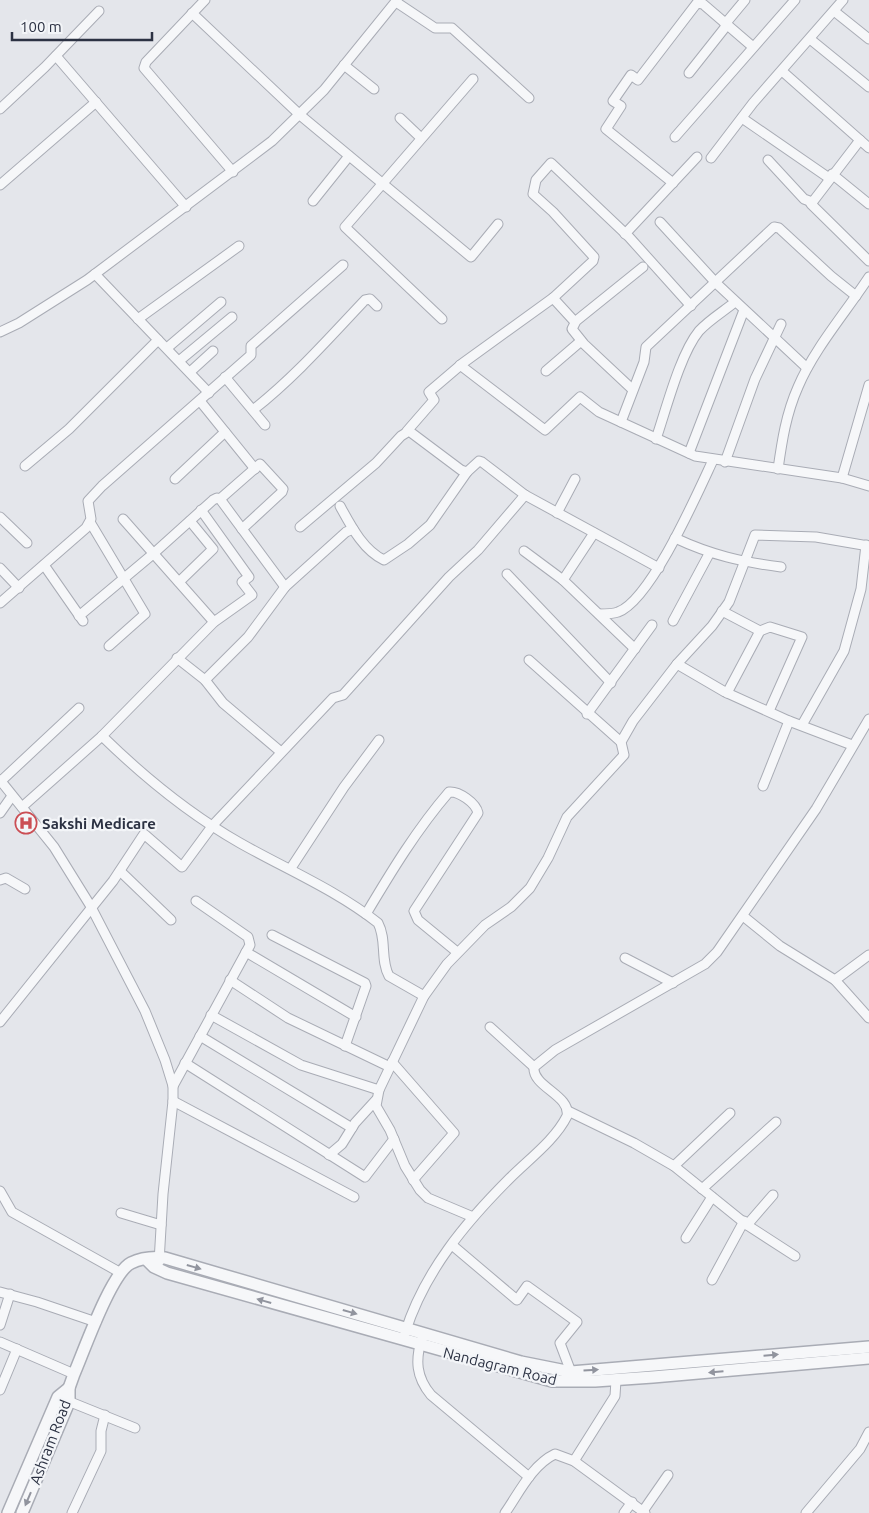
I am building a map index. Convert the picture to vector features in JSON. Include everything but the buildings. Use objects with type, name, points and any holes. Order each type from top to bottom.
[{"type":"street","points":[[205,0],[146,62],[144,68],[233,172]]},
{"type":"street","points":[[689,73],[745,0]]},
{"type":"street","points":[[675,137],[795,0]]},
{"type":"street","points":[[711,158],[742,118],[843,0]]},
{"type":"street","points":[[0,332],[19,323],[95,274],[233,172],[300,115],[397,1],[435,28],[452,28],[529,98]]},
{"type":"street","points":[[673,183],[606,129],[621,106],[613,101],[632,75],[638,80],[697,3],[703,4],[754,47]]},
{"type":"street","points":[[834,10],[869,39]]},
{"type":"street","points":[[0,109],[56,56],[99,11]]},
{"type":"street","points":[[192,14],[300,115],[471,257],[498,224]]},
{"type":"street","points":[[810,39],[869,87]]},
{"type":"street","points":[[56,56],[186,207]]},
{"type":"street","points":[[344,65],[374,89]]},
{"type":"street","points":[[782,71],[869,148]]},
{"type":"street","points":[[442,319],[345,227],[473,78]]},
{"type":"street","points":[[0,185],[96,102]]},
{"type":"street","points":[[400,118],[422,138]]},
{"type":"street","points":[[742,118],[869,204]]},
{"type":"street","points":[[860,140],[830,176],[812,202],[812,206],[869,261]]},
{"type":"street","points":[[314,201],[349,156]]},
{"type":"street","points":[[625,234],[697,157]]},
{"type":"street","points":[[768,160],[804,199],[812,202]]},
{"type":"street","points":[[300,527],[376,463],[407,431],[434,400],[430,392],[460,365],[553,298],[594,257],[553,212],[533,194],[536,180],[551,163],[625,234],[691,306]]},
{"type":"street","points":[[660,222],[735,302],[807,368]]},
{"type":"street","points":[[621,422],[632,389],[644,362],[646,347],[716,283],[769,230],[776,226],[856,296]]},
{"type":"street","points":[[138,319],[239,246]]},
{"type":"street","points":[[0,603],[19,588],[90,522],[91,515],[88,506],[91,497],[251,355],[251,346],[343,265]]},
{"type":"street","points":[[632,389],[581,341],[572,329],[576,322],[643,267]]},
{"type":"street","points":[[95,274],[209,392]]},
{"type":"street","points":[[778,469],[784,427],[798,386],[807,368],[869,277]]},
{"type":"street","points":[[253,410],[314,356],[325,341],[367,298],[377,306]]},
{"type":"street","points":[[553,298],[576,322]]},
{"type":"street","points":[[167,348],[221,302]]},
{"type":"street","points":[[656,439],[681,367],[696,336],[705,325],[735,302]]},
{"type":"street","points":[[689,453],[744,310]]},
{"type":"street","points":[[179,361],[232,316]]},
{"type":"street","points":[[200,320],[211,334]]},
{"type":"street","points":[[725,462],[755,379],[781,324]]},
{"type":"street","points":[[25,466],[69,429],[158,340]]},
{"type":"street","points":[[546,371],[581,341]]},
{"type":"street","points":[[190,372],[213,351]]},
{"type":"street","points":[[460,365],[546,430],[580,397],[592,407],[621,422],[689,453],[725,462],[842,478],[869,486]]},
{"type":"street","points":[[226,377],[265,425]]},
{"type":"street","points":[[842,478],[869,385]]},
{"type":"street","points":[[200,401],[255,469]]},
{"type":"street","points":[[407,431],[412,432],[461,470],[467,472]]},
{"type":"street","points":[[175,480],[225,432]]},
{"type":"street","points":[[599,614],[620,612],[635,598],[658,568],[714,460]]},
{"type":"street","points":[[340,506],[353,530],[374,556],[384,560],[430,525],[467,472],[480,461],[525,494],[658,568]]},
{"type":"street","points":[[44,565],[81,618],[201,510],[215,498],[220,499],[260,464],[283,489],[242,529]]},
{"type":"street","points":[[557,513],[575,479]]},
{"type":"street","points":[[0,1022],[120,871],[144,834],[182,866],[213,826],[281,752],[333,698],[343,695],[449,577],[478,550],[525,494]]},
{"type":"street","points":[[220,499],[285,587]]},
{"type":"street","points":[[22,807],[102,736],[214,622],[252,595],[242,582],[249,577],[201,510]]},
{"type":"street","points":[[0,517],[27,543]]},
{"type":"street","points":[[123,519],[214,622]]},
{"type":"street","points":[[179,582],[213,549],[190,521]]},
{"type":"street","points":[[90,522],[145,614],[109,646]]},
{"type":"street","points":[[205,680],[248,637],[270,610],[285,587],[346,532],[353,530]]},
{"type":"street","points":[[563,580],[594,533]]},
{"type":"street","points":[[208,543],[219,535]]},
{"type":"street","points":[[620,742],[647,701],[729,602],[755,535],[816,537],[867,546],[865,590],[844,651],[802,725]]},
{"type":"street","points":[[675,538],[709,554],[782,568]]},
{"type":"street","points":[[524,551],[563,580],[635,649]]},
{"type":"street","points":[[673,621],[709,554]]},
{"type":"street","points":[[0,568],[19,588]]},
{"type":"street","points":[[507,574],[611,683]]},
{"type":"street","points":[[722,611],[760,631]]},
{"type":"street","points":[[587,714],[652,626]]},
{"type":"street","points":[[727,693],[760,631],[770,627],[802,637],[769,711]]},
{"type":"street","points":[[177,658],[205,680],[223,703],[281,752]]},
{"type":"street","points":[[329,1155],[342,1144],[352,1128],[376,1100],[424,996],[457,952],[485,925],[511,906],[530,888],[548,858],[567,817],[624,756],[620,742],[529,660]]},
{"type":"street","points":[[677,664],[727,693],[789,721],[852,744]]},
{"type":"street","points":[[79,708],[0,781],[66,865],[91,907],[145,1011],[165,1060],[173,1086],[173,1101],[158,1270]]},
{"type":"street","points":[[534,1067],[555,1050],[705,964],[717,952],[816,809],[852,744],[869,719]]},
{"type":"street","points":[[763,786],[789,721]]},
{"type":"street","points":[[102,736],[147,779],[213,826],[240,843],[291,868],[378,923],[382,930],[386,970],[389,976],[424,996]]},
{"type":"street","points":[[291,868],[344,788],[379,740]]},
{"type":"street","points":[[366,914],[390,873],[437,808],[449,792],[455,792],[474,804],[478,812],[414,911],[418,920],[457,952]]},
{"type":"street","points":[[0,813],[12,796]]},
{"type":"street","points":[[120,871],[171,920]]},
{"type":"street","points":[[0,880],[6,878],[25,889]]},
{"type":"street","points":[[173,1086],[250,945],[248,937],[196,901]]},
{"type":"street","points":[[743,916],[780,946],[835,980],[869,1018]]},
{"type":"street","points":[[272,935],[365,983],[366,986],[345,1046]]},
{"type":"street","points":[[246,952],[356,1017]]},
{"type":"street","points":[[835,980],[869,955]]},
{"type":"street","points":[[626,958],[673,983]]},
{"type":"street","points":[[230,980],[288,1018],[345,1046],[391,1064],[454,1132],[413,1180]]},
{"type":"street","points":[[212,1015],[300,1065],[379,1090]]},
{"type":"street","points":[[490,1027],[534,1067],[536,1077],[568,1111],[634,1143],[674,1166],[745,1223],[795,1256]]},
{"type":"street","points":[[200,1036],[352,1128]]},
{"type":"street","points":[[185,1063],[365,1177],[394,1139]]},
{"type":"street","points":[[376,1100],[378,1114],[394,1139],[413,1180],[428,1198],[473,1217]]},
{"type":"street","points":[[173,1101],[354,1198]]},
{"type":"street","points":[[403,1340],[406,1328],[428,1278],[473,1217],[549,1139],[564,1122],[568,1111]]},
{"type":"street","points":[[674,1166],[730,1113]]},
{"type":"street","points":[[702,1189],[776,1122]]},
{"type":"street","points":[[0,1191],[12,1212],[121,1273]]},
{"type":"street","points":[[712,1280],[745,1223],[773,1195]]},
{"type":"street","points":[[686,1238],[712,1198]]},
{"type":"street","points":[[121,1213],[161,1225]]},
{"type":"street","points":[[452,1245],[517,1300],[527,1286],[577,1322],[560,1343],[571,1372]]},
{"type":"street","name":"Nandagram Road","points":[[69,1388],[116,1278],[130,1264],[146,1259],[160,1258],[546,1368],[571,1372],[617,1374]]},
{"type":"street","name":"Nandagram Road","points":[[146,1259],[158,1270],[420,1346],[552,1381],[818,1356],[869,1347]]},
{"type":"street","points":[[0,1292],[96,1322]]},
{"type":"street","points":[[282,1306],[286,1293]]},
{"type":"street","points":[[0,1325],[10,1294]]},
{"type":"street","points":[[424,1334],[417,1364],[423,1386],[431,1395],[530,1477]]},
{"type":"street","points":[[0,1342],[74,1374]]},
{"type":"street","points":[[0,1390],[17,1349]]},
{"type":"street","name":"Nandagram Road","points":[[818,1356],[869,1358]]},
{"type":"street","points":[[574,1461],[615,1396],[617,1374]]},
{"type":"street","name":"Ashram Road","points":[[8,1513],[69,1388]]},
{"type":"street","points":[[63,1400],[135,1428]]},
{"type":"street","name":"Ashram Road","points":[[22,1513],[63,1400]]},
{"type":"street","points":[[72,1513],[101,1451],[101,1431],[105,1415]]},
{"type":"street","points":[[806,1513],[860,1449],[869,1432]]},
{"type":"street","points":[[505,1513],[530,1477],[547,1458],[555,1454],[574,1461],[644,1512],[668,1475]]},
{"type":"street","points":[[624,1513],[632,1502]]},
{"type":"place","name":"Sakshi Medicare","points":[[26,823]]}]
